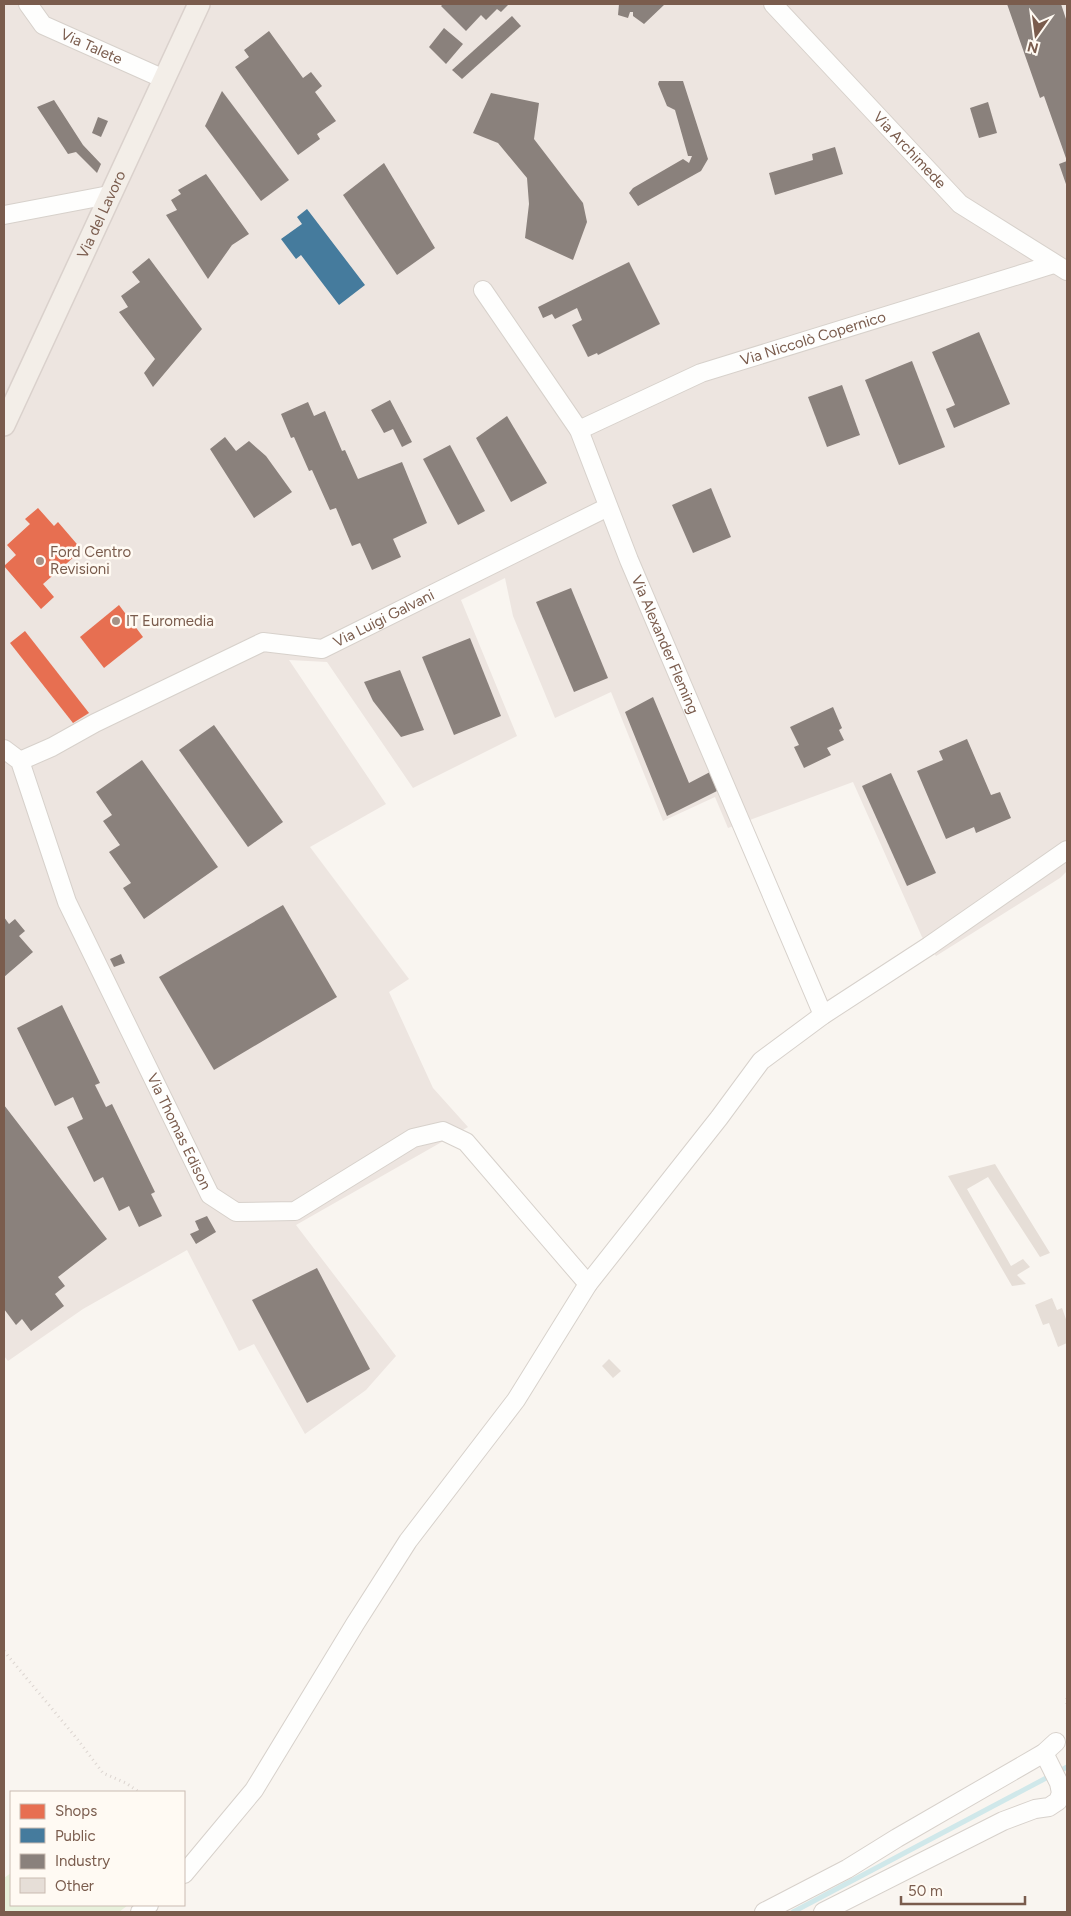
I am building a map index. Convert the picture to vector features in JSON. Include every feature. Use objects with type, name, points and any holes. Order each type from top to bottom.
[{"type":"main road","name":"Via del Lavoro","points":[[4,425],[199,4]]},
{"type":"street","name":"Via Talete","points":[[28,4],[43,25],[164,78]]},
{"type":"street","name":"Via Archimede","points":[[773,4],[960,204],[1061,268]]},
{"type":"street","points":[[4,216],[109,195]]},
{"type":"street","name":"Via Niccolò Copernico","points":[[579,430],[701,372],[1061,268]]},
{"type":"street","name":"Via Alexander Fleming","points":[[483,290],[579,430],[608,507],[823,1015]]},
{"type":"street","name":"Via Luigi Galvani","points":[[20,761],[52,748],[95,722],[263,642],[322,649],[608,507]]},
{"type":"street","points":[[4,749],[20,761]]},
{"type":"street","name":"Via Thomas Edison","points":[[20,761],[67,902],[210,1195],[236,1212],[295,1211],[414,1138],[443,1131],[466,1142],[588,1284]]},
{"type":"street","points":[[185,1873],[254,1790],[408,1541],[516,1400],[588,1284],[719,1118],[761,1061],[823,1015],[929,946],[1067,850]]},
{"type":"street","points":[[764,1912],[847,1870],[905,1833],[1049,1751],[1061,1793],[1058,1801],[1049,1807],[1035,1809],[1003,1821],[823,1912]]},
{"type":"path","points":[[4,1651],[78,1740],[103,1774],[126,1783],[138,1791]]},
{"type":"path","points":[[1067,1698],[1067,1706]]},
{"type":"shaded area","points":[[4,4],[1067,4],[1067,871],[1060,878],[936,956],[922,937],[853,782],[728,828],[715,797],[663,821],[611,692],[555,718],[513,616],[505,578],[461,600],[517,736],[413,788],[327,662],[289,660],[386,804],[310,847],[409,979],[389,992],[433,1088],[468,1127],[296,1225],[396,1356],[366,1390],[305,1434],[254,1344],[239,1351],[187,1250],[83,1309],[8,1361],[4,1356]]},
{"type":"green space","points":[[10,1874],[10,1906],[127,1906],[119,1912],[4,1912],[4,1878]]},
{"type":"building: Shops","name":"Ford Centro Revisioni","points":[[38,508],[54,526],[58,522],[82,550],[43,584],[54,597],[41,609],[4,566],[16,555],[7,545],[30,524],[25,519]]},
{"type":"building: Shops","name":"IT Euromedia","points":[[119,605],[143,637],[104,668],[80,637]]},
{"type":"building: Shops","points":[[25,631],[89,713],[73,723],[10,643]]},
{"type":"building: Public","points":[[307,209],[365,285],[339,305],[301,255],[296,259],[281,239],[302,224],[297,217]]},
{"type":"building: Industry","points":[[443,4],[509,4],[501,12],[497,9],[486,20],[481,15],[466,31],[441,6]]},
{"type":"building: Industry","points":[[619,4],[665,4],[644,24],[633,16],[633,12],[630,12],[628,18],[618,15]]},
{"type":"building: Industry","points":[[1007,4],[1061,4],[1067,22],[1067,161],[1044,96],[1040,98]]},
{"type":"building: Industry","points":[[512,16],[521,26],[462,79],[452,70]]},
{"type":"building: Industry","points":[[444,28],[463,44],[446,64],[429,47]]},
{"type":"building: Industry","points":[[269,31],[303,78],[311,72],[322,86],[315,92],[336,121],[317,134],[320,139],[298,155],[235,67],[249,57],[244,50]]},
{"type":"building: Industry","points":[[659,81],[683,81],[708,159],[701,171],[638,206],[629,193],[633,188],[683,159],[689,163],[692,156],[688,156],[675,110],[667,106],[658,84]]},
{"type":"building: Industry","points":[[222,91],[289,180],[261,201],[205,126]]},
{"type":"building: Industry","points":[[491,93],[539,103],[534,139],[583,203],[587,222],[573,260],[525,238],[529,204],[527,178],[498,143],[473,133]]},
{"type":"building: Industry","points":[[54,100],[83,145],[101,164],[97,173],[76,152],[68,154],[37,107]]},
{"type":"building: Industry","points":[[988,102],[997,133],[979,138],[970,108]]},
{"type":"building: Industry","points":[[98,117],[108,121],[101,137],[92,133]]},
{"type":"building: Industry","points":[[835,147],[843,174],[775,195],[769,173],[813,160],[812,154]]},
{"type":"building: Industry","points":[[1067,161],[1067,187],[1059,164]]},
{"type":"building: Industry","points":[[384,163],[435,248],[397,275],[343,195]]},
{"type":"building: Industry","points":[[206,174],[249,234],[232,245],[208,279],[166,215],[177,210],[171,200],[181,194],[178,190]]},
{"type":"building: Industry","points":[[149,258],[202,329],[153,387],[144,373],[155,359],[119,312],[128,307],[121,296],[140,282],[132,272]]},
{"type":"building: Industry","points":[[629,262],[660,324],[598,355],[597,353],[588,357],[572,325],[582,320],[577,308],[555,319],[552,314],[543,318],[538,307]]},
{"type":"building: Industry","points":[[979,332],[1010,404],[954,428],[946,409],[955,405],[932,352]]},
{"type":"building: Industry","points":[[912,361],[945,447],[899,465],[865,380]]},
{"type":"building: Industry","points":[[842,385],[860,435],[827,447],[808,397]]},
{"type":"building: Industry","points":[[390,400],[412,442],[402,447],[393,429],[384,433],[371,410]]},
{"type":"building: Industry","points":[[308,402],[314,416],[325,411],[342,451],[345,450],[358,479],[402,462],[427,523],[393,539],[401,557],[372,570],[360,543],[352,546],[336,508],[330,510],[312,470],[309,471],[294,437],[291,438],[281,414]]},
{"type":"building: Industry","points":[[507,416],[547,483],[511,502],[476,438]]},
{"type":"building: Industry","points":[[225,437],[236,451],[249,441],[266,456],[292,492],[254,518],[210,449]]},
{"type":"building: Industry","points":[[450,445],[485,511],[458,525],[423,459]]},
{"type":"building: Industry","points":[[711,488],[731,537],[693,553],[672,505]]},
{"type":"building: Industry","points":[[571,588],[608,678],[574,692],[536,602]]},
{"type":"building: Industry","points":[[470,638],[501,716],[454,735],[422,657]]},
{"type":"building: Industry","points":[[400,670],[424,730],[401,737],[373,701],[364,682]]},
{"type":"building: Industry","points":[[653,697],[689,783],[710,772],[717,791],[667,816],[625,712]]},
{"type":"building: Industry","points":[[833,707],[842,728],[839,730],[844,740],[827,748],[831,755],[804,768],[794,747],[799,745],[790,727]]},
{"type":"building: Industry","points":[[214,725],[283,822],[248,847],[179,750]]},
{"type":"building: Industry","points":[[967,739],[991,795],[1000,792],[1011,818],[976,833],[974,827],[946,839],[917,771],[943,760],[939,751]]},
{"type":"building: Industry","points":[[142,760],[218,867],[144,919],[123,888],[131,883],[109,852],[120,845],[103,821],[112,815],[96,792]]},
{"type":"building: Industry","points":[[891,773],[936,873],[907,886],[862,786]]},
{"type":"building: Industry","points":[[283,905],[337,997],[214,1070],[159,977]]},
{"type":"building: Industry","points":[[4,917],[9,924],[15,919],[25,931],[19,936],[33,952],[4,977]]},
{"type":"building: Industry","points":[[121,954],[125,963],[114,967],[110,959]]},
{"type":"building: Industry","points":[[62,1005],[100,1083],[95,1085],[106,1107],[112,1104],[155,1192],[151,1194],[162,1216],[139,1227],[129,1206],[119,1211],[103,1177],[94,1182],[67,1127],[83,1119],[73,1097],[55,1106],[17,1028]]},
{"type":"building: Industry","points":[[4,1105],[107,1239],[58,1277],[65,1286],[55,1294],[64,1306],[31,1331],[22,1319],[16,1325],[4,1309]]},
{"type":"building: Industry","points":[[207,1216],[216,1232],[196,1244],[190,1234],[199,1230],[195,1221]]},
{"type":"building: Industry","points":[[317,1268],[370,1369],[307,1403],[252,1300]]},
{"type":"building: Other","points":[[995,1164],[1050,1253],[1040,1257],[988,1177],[967,1189],[1011,1266],[1023,1259],[1030,1267],[1017,1275],[1026,1284],[1012,1286],[948,1176]]},
{"type":"building: Other","points":[[1052,1298],[1057,1310],[1062,1308],[1067,1322],[1067,1343],[1058,1347],[1049,1323],[1043,1325],[1035,1305]]},
{"type":"building: Other","points":[[609,1359],[621,1371],[613,1378],[602,1366]]},
{"type":"waterway","points":[[793,1912],[1067,1767]]},
{"type":"place","name":"Ford Centro Revisioni","points":[[40,561]]},
{"type":"place","name":"IT Euromedia","points":[[116,621]]}]
